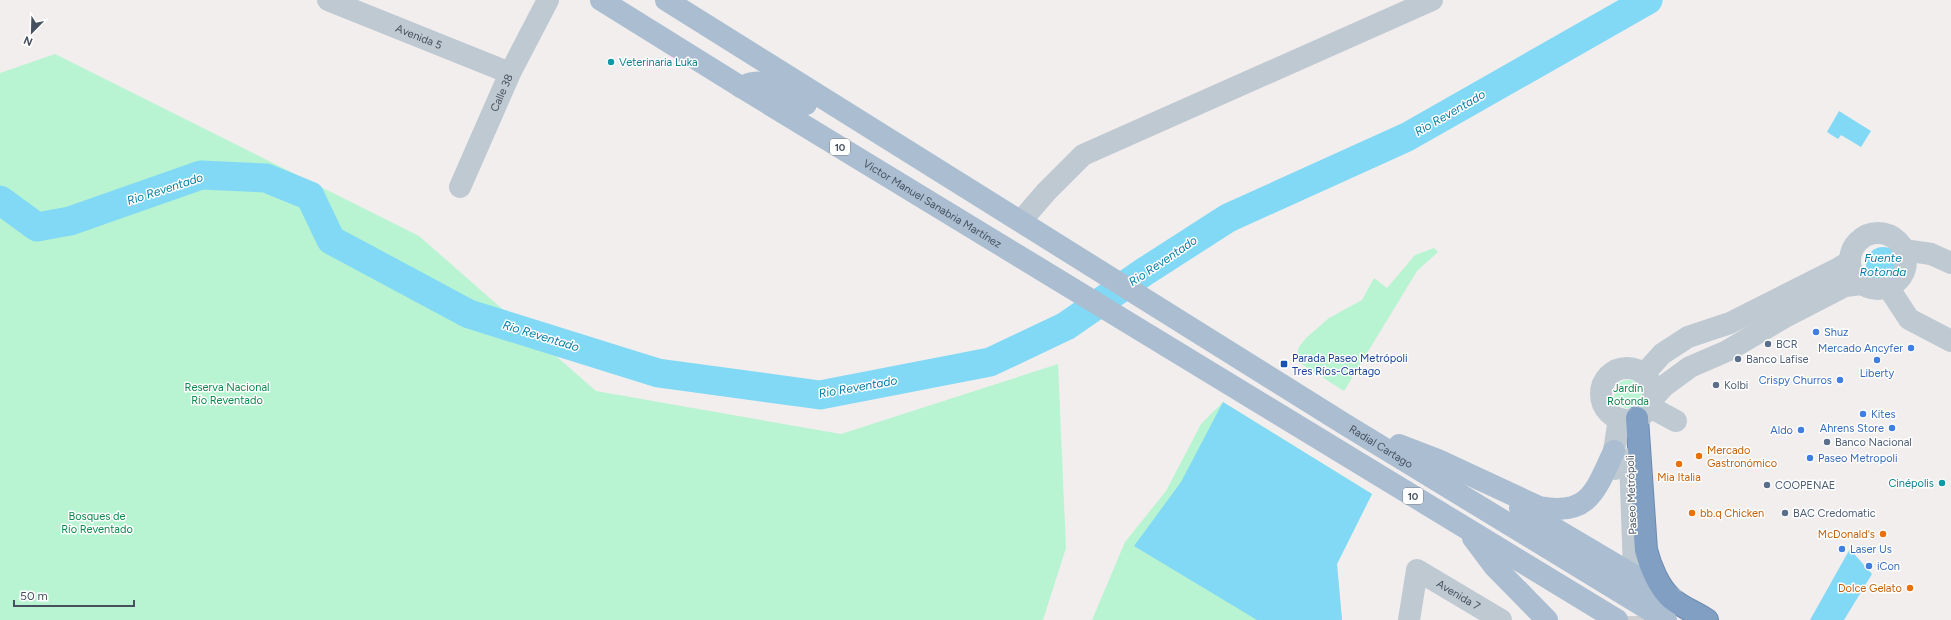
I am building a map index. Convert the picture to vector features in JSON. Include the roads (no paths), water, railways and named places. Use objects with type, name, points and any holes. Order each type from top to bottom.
[{"type":"highway","points":[[1637,413],[1646,550],[1649,563],[1661,585],[1672,598],[1707,620]]},
{"type":"main road","name":"Victor Manuel Sanabria Martínez","points":[[601,0],[741,87],[1465,527]]},
{"type":"main road","name":"10","points":[[666,0],[1022,221]]},
{"type":"main road","points":[[741,87],[753,83],[766,84],[787,92],[840,124],[853,126],[859,120]]},
{"type":"main road","name":"Radial Cartago","points":[[1022,221],[1346,425],[1666,620]]},
{"type":"main road","points":[[1346,425],[1438,460],[1539,507],[1554,510],[1566,508],[1587,500],[1595,491],[1614,451]]},
{"type":"main road","points":[[1438,460],[1672,598]]},
{"type":"main road","points":[[1465,527],[1494,566],[1547,620]]},
{"type":"main road","name":"10","points":[[1465,527],[1617,620]]},
{"type":"street","name":"Avenida 5","points":[[328,0],[510,73]]},
{"type":"street","name":"Calle 38","points":[[460,187],[510,73],[548,0]]},
{"type":"street","points":[[1022,221],[1046,192],[1083,155],[1432,0]]},
{"type":"street","points":[[1872,234],[1891,236],[1904,250],[1906,259],[1902,276],[1896,283],[1888,288],[1870,288],[1862,284],[1851,270],[1850,261],[1852,251],[1856,243],[1864,237],[1872,234]]},
{"type":"street","points":[[1904,250],[1931,254],[1951,263]]},
{"type":"street","points":[[1644,374],[1662,354],[1688,337],[1730,324],[1850,261]]},
{"type":"street","points":[[1637,413],[1664,386],[1690,367],[1727,351],[1785,317],[1845,286],[1862,284]]},
{"type":"street","points":[[1888,288],[1909,319],[1951,341]]},
{"type":"street","points":[[1637,413],[1653,390],[1650,381],[1644,374],[1628,368],[1612,373],[1607,379],[1601,394],[1606,409],[1637,413],[1676,421]]},
{"type":"street","name":"Paseo Metrópoli","points":[[1637,413],[1627,567],[1614,451],[1637,413]]},
{"type":"street","name":"Avenida 7","points":[[1409,620],[1417,570],[1501,620]]},
{"type":"water","points":[[1839,111],[1871,131],[1861,147],[1841,135],[1838,139],[1827,132]]},
{"type":"water","name":"Fuente Rotonda","points":[[1886,247],[1895,252],[1899,257],[1899,271],[1895,276],[1890,280],[1880,281],[1876,280],[1867,271],[1866,261],[1867,257],[1876,248]]},
{"type":"water","points":[[1223,402],[1372,494],[1337,564],[1342,620],[1257,620],[1134,546],[1181,482]]},
{"type":"water","points":[[1851,547],[1856,556],[1872,574],[1844,620],[1810,620]]},
{"type":"waterway","name":"Rio Reventado","points":[[0,200],[37,227],[70,221],[201,175],[266,178],[310,196],[331,240],[469,314],[658,373],[820,395],[990,362],[1066,326],[1144,272],[1228,218],[1407,137],[1648,0]]},
{"type":"tunnel","points":[[1634,583],[1635,620]]},
{"type":"place","name":"Veterinaria Luka","points":[[611,62]]},
{"type":"place","name":"Shuz","points":[[1816,332]]},
{"type":"place","name":"BCR","points":[[1768,344]]},
{"type":"place","name":"Mercado Ancyfer","points":[[1911,348]]},
{"type":"place","name":"Banco Lafise","points":[[1738,359]]},
{"type":"place","name":"Liberty","points":[[1877,360]]},
{"type":"place","name":"Parada Paseo Metrópoli Tres Ríos-Cartago","points":[[1284,364]]},
{"type":"place","name":"Crispy Churros","points":[[1840,380]]},
{"type":"place","name":"Kolbi","points":[[1716,385]]},
{"type":"place","name":"Kites","points":[[1863,414]]},
{"type":"place","name":"Ahrens Store","points":[[1892,428]]},
{"type":"place","name":"Aldo","points":[[1801,430]]},
{"type":"place","name":"Banco Nacional","points":[[1827,442]]},
{"type":"place","name":"Mercado Gastronómico","points":[[1699,456]]},
{"type":"place","name":"Paseo Metropoli","points":[[1810,458]]},
{"type":"place","name":"Mia Italia","points":[[1679,464]]},
{"type":"place","name":"Cinépolis","points":[[1942,483]]},
{"type":"place","name":"COOPENAE","points":[[1767,485]]},
{"type":"place","name":"bb.q Chicken","points":[[1692,513]]},
{"type":"place","name":"BAC Credomatic","points":[[1785,513]]},
{"type":"place","name":"McDonald's","points":[[1883,534]]},
{"type":"place","name":"Laser Us","points":[[1842,549]]},
{"type":"place","name":"iCon","points":[[1869,566]]},
{"type":"place","name":"Dolce Gelato","points":[[1910,588]]},
{"type":"park label","name":"Reserva Nacional Río Reventado","points":[[227,393]]},
{"type":"park label","name":"Jardín Rotonda","points":[[1628,394]]},
{"type":"park label","name":"Bosques de Río Reventado","points":[[97,522]]}]
